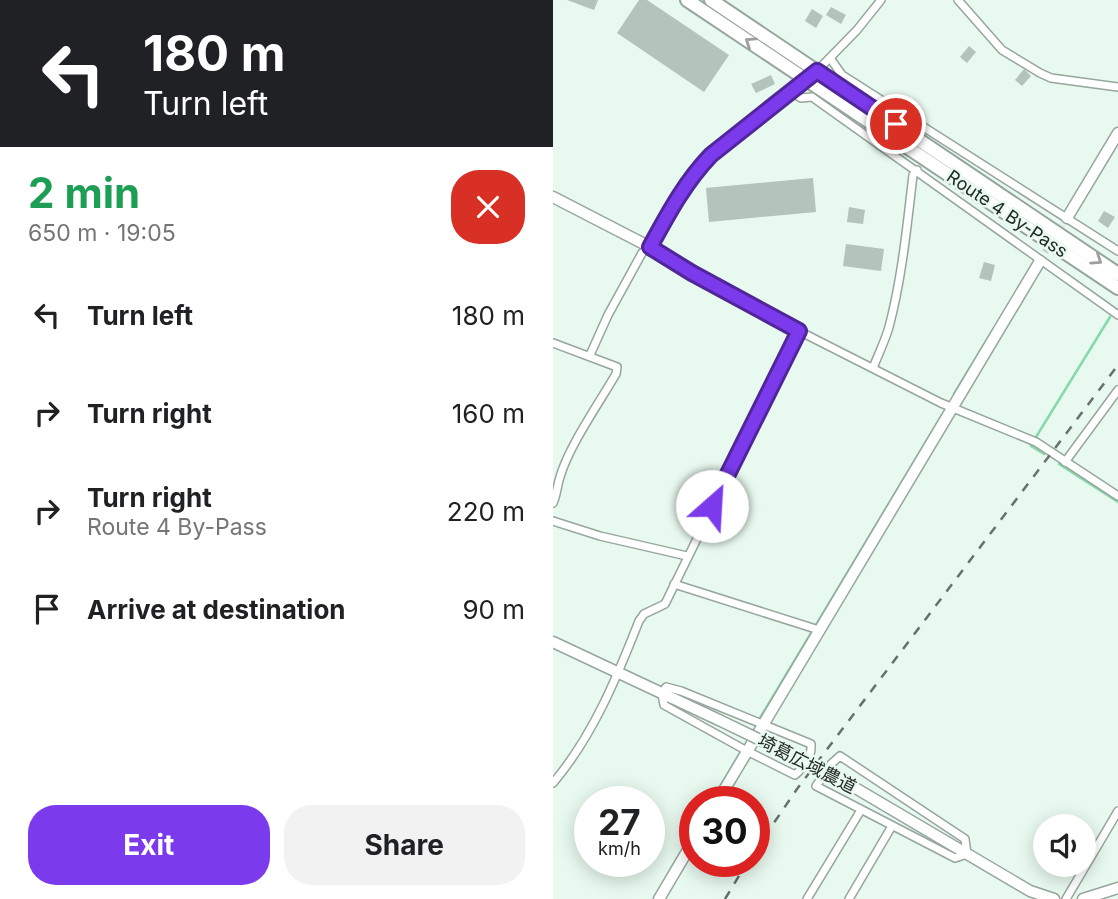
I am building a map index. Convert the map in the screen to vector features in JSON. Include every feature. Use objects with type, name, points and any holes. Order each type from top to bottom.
[{"type":"highway","name":"Route 4 By-Pass","points":[[687,0],[1118,288]]},
{"type":"highway","name":"Route 4 By-Pass","points":[[711,0],[1118,274]]},
{"type":"street","points":[[590,355],[608,315],[642,253],[650,247],[677,197],[700,166],[817,71],[857,30],[881,0]]},
{"type":"street","points":[[958,0],[1002,50],[1040,73],[1051,78],[1118,88]]},
{"type":"street","points":[[831,58],[842,75],[1064,222],[1118,251]]},
{"type":"street","points":[[792,93],[801,98],[811,97],[1042,256],[1118,315]]},
{"type":"street","points":[[1064,222],[1118,133]]},
{"type":"street","points":[[873,368],[888,330],[894,304],[913,175],[916,170]]},
{"type":"street","points":[[553,197],[650,247],[799,331],[951,407],[1036,442],[1118,496]]},
{"type":"street","points":[[726,786],[1042,256]]},
{"type":"street","points":[[553,783],[570,763],[618,674],[639,621],[644,614],[665,604],[799,331]]},
{"type":"street","points":[[553,343],[615,364],[617,367],[616,374],[579,437],[560,477],[553,503]]},
{"type":"street","points":[[1065,461],[1118,390]]},
{"type":"street","points":[[553,521],[600,536],[687,556]]},
{"type":"street","points":[[674,584],[819,630]]},
{"type":"street","name":"埼葛広域農道","points":[[553,642],[835,776],[1030,891],[1054,899]]},
{"type":"street","points":[[666,687],[681,691],[811,744],[810,757],[795,775],[664,705],[662,694],[666,687]]},
{"type":"street","points":[[840,756],[965,839],[967,854],[955,858],[817,786],[831,764],[840,756]]},
{"type":"street","points":[[807,899],[861,810]]},
{"type":"street","points":[[1066,899],[1118,811]]},
{"type":"street","points":[[849,899],[892,826]]},
{"type":"street","points":[[659,899],[679,865]]},
{"type":"street","points":[[1083,899],[1118,888]]},
{"type":"building","points":[[567,0],[598,0],[594,10]]},
{"type":"building","points":[[639,0],[647,0],[729,55],[704,92],[617,33]]},
{"type":"building","points":[[831,7],[846,15],[841,24],[826,15]]},
{"type":"building","points":[[812,9],[823,16],[816,28],[805,21]]},
{"type":"building","points":[[969,46],[976,52],[967,63],[960,57]]},
{"type":"building","points":[[1024,69],[1031,76],[1022,86],[1015,80]]},
{"type":"building","points":[[771,75],[775,84],[756,93],[751,84]]},
{"type":"building","points":[[813,178],[816,212],[709,222],[706,188]]},
{"type":"building","points":[[849,207],[865,210],[863,224],[847,222]]},
{"type":"building","points":[[1104,211],[1115,217],[1108,228],[1098,221]]},
{"type":"building","points":[[846,244],[884,249],[881,271],[843,266]]},
{"type":"building","points":[[984,262],[995,265],[991,281],[979,278]]},
{"type":"waterway","points":[[1036,437],[1110,317]]},
{"type":"waterway","points":[[954,394],[994,328]]},
{"type":"waterway","points":[[760,718],[942,415]]},
{"type":"waterway","points":[[1031,446],[1044,454]]},
{"type":"waterway","points":[[1059,464],[1118,502]]},
{"type":"waterway","points":[[720,786],[740,753]]},
{"type":"waterway","points":[[669,872],[679,855]]},
{"type":"tunnel","points":[[1045,252],[1062,225]]},
{"type":"railway","points":[[770,829],[797,789],[1118,365]]},
{"type":"railway","points":[[725,899],[738,877]]},
{"type":"route","points":[[712,506],[799,331],[650,247],[677,197],[700,166],[817,71],[896,124]]}]
